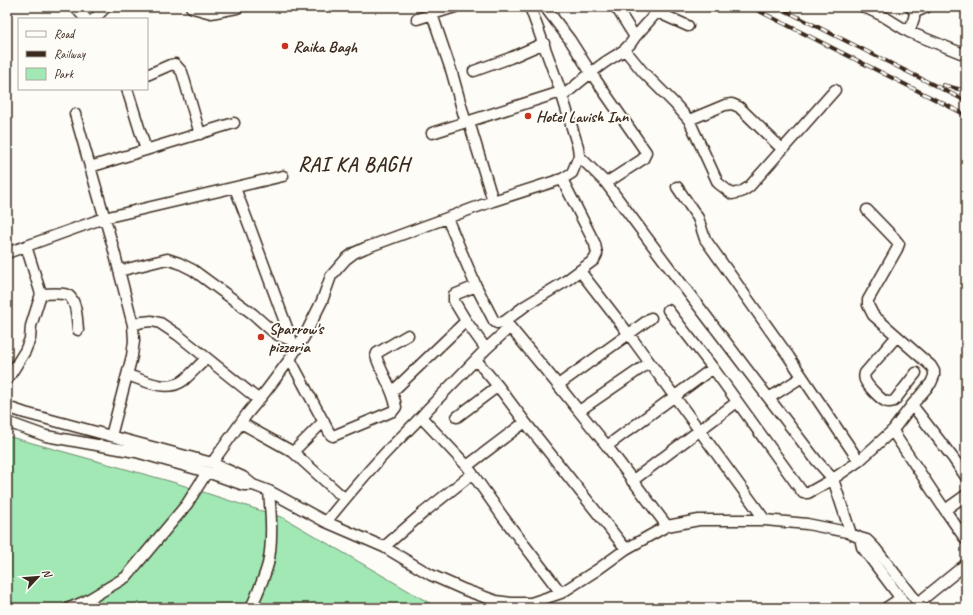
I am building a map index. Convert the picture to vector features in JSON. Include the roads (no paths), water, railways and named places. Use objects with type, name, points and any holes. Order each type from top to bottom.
[{"type":"street","points":[[75,7],[85,18]]},
{"type":"street","points":[[95,18],[106,7]]},
{"type":"street","points":[[191,7],[212,13],[239,7]]},
{"type":"street","points":[[417,19],[456,7]]},
{"type":"street","points":[[69,608],[86,601],[126,577],[187,504],[241,423],[290,359],[294,345],[304,337],[322,301],[331,276],[354,253],[493,201],[562,179],[572,173],[579,156],[578,147],[562,94],[530,7]]},
{"type":"street","points":[[616,7],[635,37]]},
{"type":"street","points":[[864,7],[883,16],[909,32],[966,55]]},
{"type":"street","points":[[912,9],[918,11],[927,7]]},
{"type":"street","points":[[432,133],[562,94],[603,63],[625,50],[653,9],[688,26]]},
{"type":"street","points":[[909,32],[914,18],[912,9]]},
{"type":"street","points":[[548,12],[570,40],[646,152],[643,160],[606,183]]},
{"type":"street","points":[[432,14],[493,201]]},
{"type":"street","points":[[474,71],[510,58],[544,43]]},
{"type":"street","points":[[625,50],[643,72],[689,120],[718,183],[732,194],[741,192],[749,187],[835,90]]},
{"type":"street","points":[[148,75],[170,65],[175,64],[178,67],[182,72],[200,134]]},
{"type":"street","points":[[127,90],[146,150]]},
{"type":"street","points":[[689,120],[732,104],[739,107],[782,149]]},
{"type":"street","points":[[75,114],[133,325],[134,341],[132,356],[111,436]]},
{"type":"street","points":[[90,168],[234,123]]},
{"type":"street","points":[[579,156],[606,183],[816,460],[833,479],[841,508],[855,536],[908,608]]},
{"type":"street","points":[[7,253],[104,218],[283,176]]},
{"type":"street","points":[[326,522],[345,498],[390,448],[476,360],[507,324],[526,306],[563,283],[594,260],[598,254],[595,244],[562,179]]},
{"type":"street","points":[[235,188],[294,345]]},
{"type":"street","points":[[678,188],[698,218],[705,239],[789,357],[859,461]]},
{"type":"street","points":[[668,310],[713,368],[803,493],[808,493],[833,479],[859,461],[893,430],[931,383],[934,376],[934,371],[931,366],[873,315],[868,305],[868,300],[897,249],[898,244],[896,239],[867,210]]},
{"type":"street","points":[[447,218],[476,286],[494,321],[497,323],[507,324],[607,446],[667,526]]},
{"type":"street","points":[[7,380],[25,351],[30,339],[41,294],[26,246]]},
{"type":"street","points":[[119,272],[167,259],[179,263],[193,270],[253,314],[271,330],[294,345]]},
{"type":"street","points":[[580,271],[628,333],[765,520]]},
{"type":"street","points":[[476,286],[454,295],[454,301],[466,321],[486,348]]},
{"type":"street","points":[[41,294],[65,294],[71,297],[75,306],[78,330]]},
{"type":"street","points":[[558,385],[628,333],[651,318]]},
{"type":"street","points":[[133,325],[152,321],[160,323],[178,335],[259,400]]},
{"type":"street","points":[[392,392],[466,321]]},
{"type":"street","points":[[290,359],[331,435],[333,436],[393,411],[396,407],[396,402],[376,356],[408,335]]},
{"type":"street","points":[[897,336],[865,373],[864,377],[866,383],[885,402],[890,402],[894,401],[916,373]]},
{"type":"street","points":[[128,374],[157,385],[168,386],[184,380],[207,358]]},
{"type":"street","points":[[476,360],[626,549]]},
{"type":"street","points":[[579,411],[649,363]]},
{"type":"street","points":[[607,446],[713,368]]},
{"type":"street","points":[[769,398],[802,377]]},
{"type":"street","points":[[457,417],[498,386]]},
{"type":"street","points":[[632,481],[737,402]]},
{"type":"street","points":[[912,405],[966,477]]},
{"type":"street","points":[[7,407],[111,436],[243,477],[254,485],[326,522],[384,548],[431,575],[465,590],[496,601],[532,603],[561,593],[626,549],[667,526],[699,520],[765,520],[807,524],[847,532],[867,540],[920,605],[966,564]]},
{"type":"street","points":[[421,417],[470,470],[503,517],[561,593]]},
{"type":"street","points":[[293,452],[324,421]]},
{"type":"street","points":[[7,422],[46,436],[136,452],[210,468]]},
{"type":"street","points":[[384,548],[525,422]]},
{"type":"street","points":[[241,423],[293,452],[345,498]]},
{"type":"street","points":[[893,430],[966,540]]},
{"type":"street","points":[[251,608],[268,564],[271,540],[269,492]]},
{"type":"street","points":[[945,510],[966,495]]},
{"type":"street","points":[[886,608],[901,598]]},
{"type":"railway","points":[[751,7],[966,115]]},
{"type":"railway","points":[[778,7],[966,101]]},
{"type":"railway","points":[[943,85],[966,91]]},
{"type":"place","name":"Raika Bagh","points":[[285,46]]},
{"type":"place","name":"Hotel Lavish Inn","points":[[528,116]]},
{"type":"place","name":"Sparrow's pizzeria","points":[[261,337]]},
{"type":"district","name":"RAI KA BAGH","points":[[354,164]]}]
